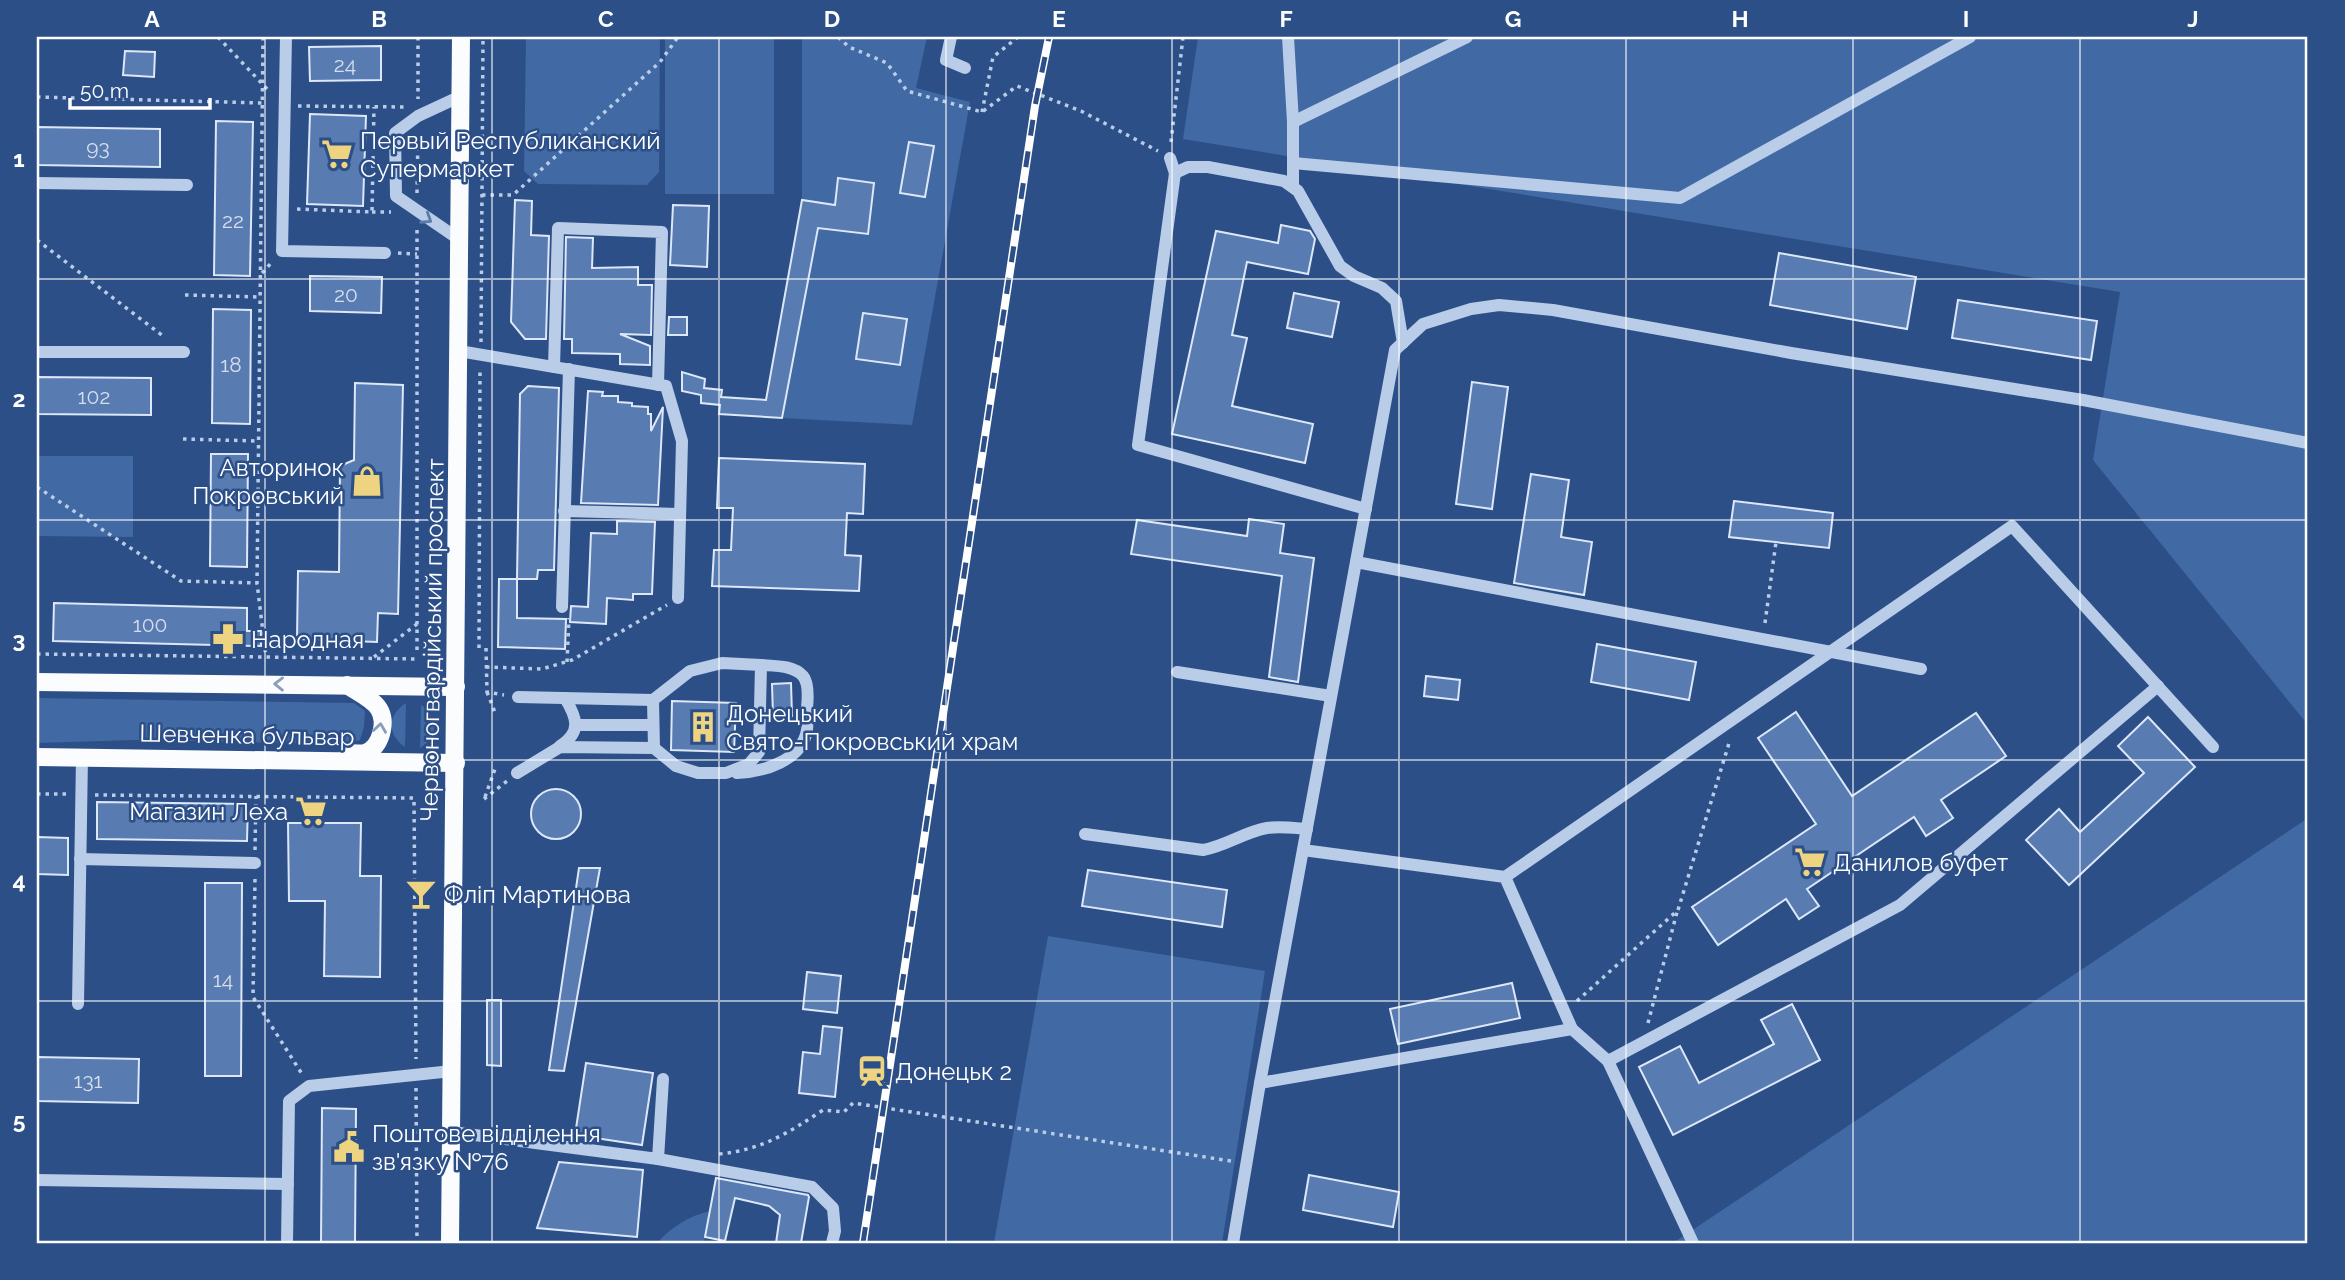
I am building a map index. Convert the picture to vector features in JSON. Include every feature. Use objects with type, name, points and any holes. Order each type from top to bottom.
[{"type":"main road","name":"Червоногвардійський проспект","points":[[450,1243],[461,37]]},
{"type":"main road","points":[[37,682],[456,687]]},
{"type":"main road","points":[[108,758],[168,750],[365,753],[375,746],[382,733],[382,719],[379,708],[347,685]]},
{"type":"main road","name":"Шевченка бульвар","points":[[37,757],[456,763]]},
{"type":"lane","points":[[286,37],[282,251],[385,253]]},
{"type":"lane","points":[[951,37],[946,60],[965,68]]},
{"type":"lane","points":[[1288,37],[1293,122],[1293,187]]},
{"type":"lane","points":[[1293,122],[1467,37]]},
{"type":"lane","points":[[1293,163],[1680,198],[1970,37]]},
{"type":"lane","points":[[460,240],[396,197],[396,133],[418,112],[461,96]]},
{"type":"lane","points":[[1170,158],[1175,173],[1139,445],[1366,509]]},
{"type":"lane","points":[[1175,173],[1188,167],[1208,167],[1284,181],[1293,187],[1311,210],[1340,266],[1382,288],[1396,301],[1403,342]]},
{"type":"lane","points":[[37,183],[187,185]]},
{"type":"lane","points":[[554,367],[558,228],[662,232],[658,385]]},
{"type":"lane","points":[[1233,1243],[1395,350],[1423,324],[1471,309],[1499,305],[1553,310],[1804,355],[2083,400],[2308,443]]},
{"type":"lane","points":[[459,351],[666,386],[682,442],[678,598]]},
{"type":"lane","points":[[37,352],[184,352]]},
{"type":"lane","points":[[562,607],[569,369]]},
{"type":"lane","points":[[564,511],[680,514]]},
{"type":"lane","points":[[1303,850],[1506,877],[2012,526],[2213,747]]},
{"type":"lane","points":[[1356,562],[1922,669]]},
{"type":"lane","points":[[518,697],[653,700],[690,671],[722,663],[792,668],[804,676],[808,692],[807,732],[798,748],[775,766],[758,772],[698,773],[676,766],[654,748],[560,747]]},
{"type":"lane","points":[[726,773],[749,764],[759,752],[761,664]]},
{"type":"lane","points":[[1177,672],[1331,696]]},
{"type":"lane","points":[[1608,1061],[1900,905],[2158,686]]},
{"type":"lane","points":[[517,773],[571,739],[576,725],[565,698]]},
{"type":"lane","points":[[653,700],[654,748]]},
{"type":"lane","points":[[576,725],[653,725]]},
{"type":"lane","points":[[78,1004],[82,757]]},
{"type":"lane","points":[[1085,834],[1203,850],[1220,847],[1240,836],[1269,827],[1307,829]]},
{"type":"lane","points":[[80,859],[255,863]]},
{"type":"lane","points":[[1506,877],[1572,1029],[1608,1061],[1693,1243]]},
{"type":"lane","points":[[1260,1083],[1572,1029]]},
{"type":"lane","points":[[287,1243],[289,1101],[309,1086],[452,1071]]},
{"type":"lane","points":[[658,1159],[663,1079]]},
{"type":"lane","points":[[452,1132],[658,1159],[813,1187],[833,1208],[835,1231],[832,1243]]},
{"type":"lane","points":[[37,1181],[288,1184]]},
{"type":"path","points":[[218,37],[285,105]]},
{"type":"path","points":[[263,37],[257,583],[266,657]]},
{"type":"path","points":[[417,650],[418,37]]},
{"type":"path","points":[[478,648],[483,37]]},
{"type":"path","points":[[482,195],[513,195],[660,62],[678,37]]},
{"type":"path","points":[[838,37],[849,47],[887,63],[907,92],[982,112]]},
{"type":"path","points":[[982,112],[993,57],[1018,37]]},
{"type":"path","points":[[982,112],[1017,86],[1081,111],[1170,158],[1183,37]]},
{"type":"path","points":[[37,97],[374,107],[418,112]]},
{"type":"path","points":[[282,208],[372,212],[374,107]]},
{"type":"path","points":[[37,240],[184,352]]},
{"type":"path","points":[[185,295],[260,297]]},
{"type":"path","points":[[183,439],[259,441]]},
{"type":"path","points":[[37,487],[181,581],[257,583]]},
{"type":"path","points":[[1762,639],[1776,542]]},
{"type":"path","points":[[486,667],[542,669],[567,662],[678,598]]},
{"type":"path","points":[[562,607],[569,607],[567,662]]},
{"type":"path","points":[[373,659],[417,624]]},
{"type":"path","points":[[486,648],[487,692],[495,715]]},
{"type":"path","points":[[37,654],[416,659]]},
{"type":"path","points":[[487,692],[518,697]]},
{"type":"path","points":[[1643,1042],[1678,910],[1737,717]]},
{"type":"path","points":[[495,769],[484,799],[517,773]]},
{"type":"path","points":[[37,794],[414,798],[417,1243]]},
{"type":"path","points":[[256,796],[253,997],[309,1086]]},
{"type":"path","points":[[1565,1012],[1678,910]]},
{"type":"path","points":[[709,1155],[735,1152],[783,1137],[822,1110],[844,1112],[852,1103],[1247,1163]]},
{"type":"shaded area","points":[[526,37],[660,37],[659,172],[647,185],[538,184],[524,171]]},
{"type":"shaded area","points":[[665,37],[774,37],[774,194],[665,194]]},
{"type":"shaded area","points":[[802,37],[927,37],[916,88],[970,102],[912,425],[782,418],[823,204],[802,200]]},
{"type":"shaded area","points":[[1198,37],[2308,37],[2308,725],[2093,460],[2120,292],[1183,139]]},
{"type":"shaded area","points":[[37,456],[133,456],[133,537],[37,536]]},
{"type":"shaded area","points":[[37,698],[354,703],[365,711],[364,727],[360,740],[345,744],[134,740],[37,743]]},
{"type":"shaded area","points":[[406,703],[405,747],[395,737],[392,725],[395,713]]},
{"type":"shaded area","points":[[421,705],[431,715],[434,727],[430,738],[420,748]]},
{"type":"shaded area","points":[[2308,818],[2308,1243],[1673,1243]]},
{"type":"shaded area","points":[[1048,936],[1265,971],[1222,1243],[994,1243]]},
{"type":"shaded area","points":[[710,1211],[704,1243],[657,1243],[681,1223]]},
{"type":"building","points":[[381,46],[381,80],[310,81],[309,47]]},
{"type":"building","points":[[125,51],[155,52],[154,77],[123,75]]},
{"type":"building","name":"Первый Республиканский Супермаркет","points":[[310,114],[366,116],[363,206],[307,204]]},
{"type":"building","points":[[216,121],[253,122],[250,276],[214,275]]},
{"type":"building","points":[[37,127],[160,129],[160,167],[37,165]]},
{"type":"building","points":[[909,142],[934,146],[925,197],[900,193]]},
{"type":"building","points":[[838,178],[874,183],[868,234],[818,228],[782,418],[719,414],[720,405],[701,403],[701,395],[682,391],[682,372],[705,379],[704,388],[722,390],[721,397],[766,400],[802,200],[835,205]]},
{"type":"building","points":[[515,200],[532,201],[531,235],[549,236],[546,339],[525,339],[511,322]]},
{"type":"building","points":[[673,205],[709,206],[707,267],[670,265]]},
{"type":"building","points":[[1281,225],[1310,231],[1315,239],[1308,274],[1247,262],[1232,335],[1247,338],[1232,406],[1313,424],[1305,463],[1172,434],[1216,231],[1278,243]]},
{"type":"building","points":[[566,237],[593,238],[592,268],[638,267],[638,285],[652,285],[651,335],[620,334],[650,346],[650,365],[620,364],[620,354],[572,353],[572,339],[564,339]]},
{"type":"building","points":[[1779,253],[1916,277],[1907,329],[1770,305]]},
{"type":"building","points":[[310,276],[382,277],[381,313],[310,311]]},
{"type":"building","points":[[1294,293],[1339,302],[1332,337],[1287,328]]},
{"type":"building","points":[[1958,300],[2097,321],[2091,360],[1952,338]]},
{"type":"building","points":[[213,309],[251,310],[250,424],[212,423]]},
{"type":"building","points":[[863,313],[907,319],[900,365],[856,359]]},
{"type":"building","points":[[669,317],[687,317],[687,335],[668,335]]},
{"type":"building","points":[[37,377],[151,378],[151,415],[37,414]]},
{"type":"building","points":[[1472,382],[1508,387],[1492,509],[1456,504]]},
{"type":"building","points":[[355,383],[403,385],[398,614],[378,613],[377,642],[297,639],[298,571],[339,572],[340,466],[354,460]]},
{"type":"building","points":[[528,386],[559,388],[554,570],[538,570],[537,579],[517,579],[520,394]]},
{"type":"building","points":[[588,391],[603,392],[602,396],[618,396],[618,402],[632,403],[632,406],[648,407],[648,414],[651,414],[651,431],[663,407],[658,505],[581,503]]},
{"type":"building","points":[[211,454],[248,454],[247,567],[210,566]]},
{"type":"building","points":[[719,458],[865,464],[863,514],[847,513],[845,555],[861,556],[859,591],[712,586],[714,550],[731,550],[733,508],[717,508]]},
{"type":"building","points":[[1531,474],[1569,480],[1561,537],[1592,542],[1584,595],[1514,583]]},
{"type":"building","points":[[1734,501],[1833,513],[1829,548],[1729,537]]},
{"type":"building","points":[[1249,519],[1284,524],[1280,553],[1314,558],[1298,682],[1269,677],[1282,576],[1131,554],[1137,520],[1247,536]]},
{"type":"building","points":[[617,521],[655,522],[652,594],[633,594],[633,600],[607,598],[606,624],[570,622],[571,606],[588,607],[591,533],[617,534]]},
{"type":"building","points":[[499,579],[517,579],[517,618],[566,619],[565,649],[498,647]]},
{"type":"building","points":[[54,603],[247,608],[247,631],[261,631],[261,646],[53,641]]},
{"type":"building","points":[[1597,644],[1696,662],[1689,700],[1591,682]]},
{"type":"building","points":[[1426,676],[1460,680],[1458,700],[1424,696]]},
{"type":"building","points":[[791,683],[792,716],[773,717],[772,684]]},
{"type":"building","name":"Донецький Свято-Покровський храм","points":[[672,701],[736,703],[734,752],[671,750]]},
{"type":"building","points":[[1796,712],[1852,796],[1976,713],[2006,756],[1941,800],[1953,818],[1926,836],[1914,817],[1807,889],[1819,906],[1799,919],[1786,899],[1718,945],[1692,907],[1816,824],[1758,738]]},
{"type":"building","points":[[2148,717],[2195,767],[2069,885],[2026,840],[2059,809],[2080,832],[2144,773],[2118,746]]},
{"type":"building","points":[[556,789],[574,796],[581,814],[574,832],[556,839],[538,832],[531,814],[538,796]]},
{"type":"building","points":[[97,802],[248,804],[247,841],[97,839]]},
{"type":"building","points":[[288,823],[361,823],[360,876],[381,876],[380,977],[324,976],[325,901],[289,901]]},
{"type":"building","points":[[37,837],[68,838],[68,875],[37,874]]},
{"type":"building","points":[[579,868],[600,868],[564,1071],[549,1070]]},
{"type":"building","points":[[1088,870],[1227,890],[1222,927],[1082,906]]},
{"type":"building","points":[[205,883],[242,883],[241,1076],[205,1076]]},
{"type":"building","points":[[807,972],[841,976],[837,1013],[803,1009]]},
{"type":"building","points":[[1512,983],[1520,1018],[1398,1044],[1390,1009]]},
{"type":"building","points":[[487,1000],[501,1000],[501,1066],[487,1065]]},
{"type":"building","points":[[1792,1004],[1820,1060],[1673,1135],[1639,1067],[1680,1046],[1699,1083],[1774,1044],[1761,1020]]},
{"type":"building","points":[[823,1026],[842,1028],[835,1097],[799,1093],[803,1052],[820,1054]]},
{"type":"building","points":[[37,1057],[139,1059],[138,1103],[37,1101]]},
{"type":"building","points":[[586,1063],[653,1073],[642,1145],[575,1135]]},
{"type":"building","points":[[322,1108],[356,1109],[355,1243],[321,1243]]},
{"type":"building","points":[[559,1162],[643,1170],[637,1237],[537,1228]]},
{"type":"building","points":[[1309,1175],[1399,1192],[1393,1227],[1303,1210]]},
{"type":"building","points":[[716,1178],[808,1195],[801,1243],[776,1243],[780,1215],[769,1206],[735,1198],[725,1241],[705,1237]]},
{"type":"railway","points":[[863,1243],[1035,106],[1049,37]]},
{"type":"place","name":"Первый Республиканский Супермаркет","points":[[337,154]]},
{"type":"place","name":"Авторинок Покровський","points":[[367,481]]},
{"type":"place","name":"Народная","points":[[228,639]]},
{"type":"place","name":"Донецький Свято-Покровський храм","points":[[703,727]]},
{"type":"place","name":"Магазин Леха","points":[[311,811]]},
{"type":"place","name":"Данилов буфет","points":[[1810,862]]},
{"type":"place","name":"Фліп Мартинова","points":[[421,894]]},
{"type":"place","name":"Донецьк 2","points":[[872,1071]]},
{"type":"place","name":"Поштове відділення зв'язку №76","points":[[349,1147]]}]
